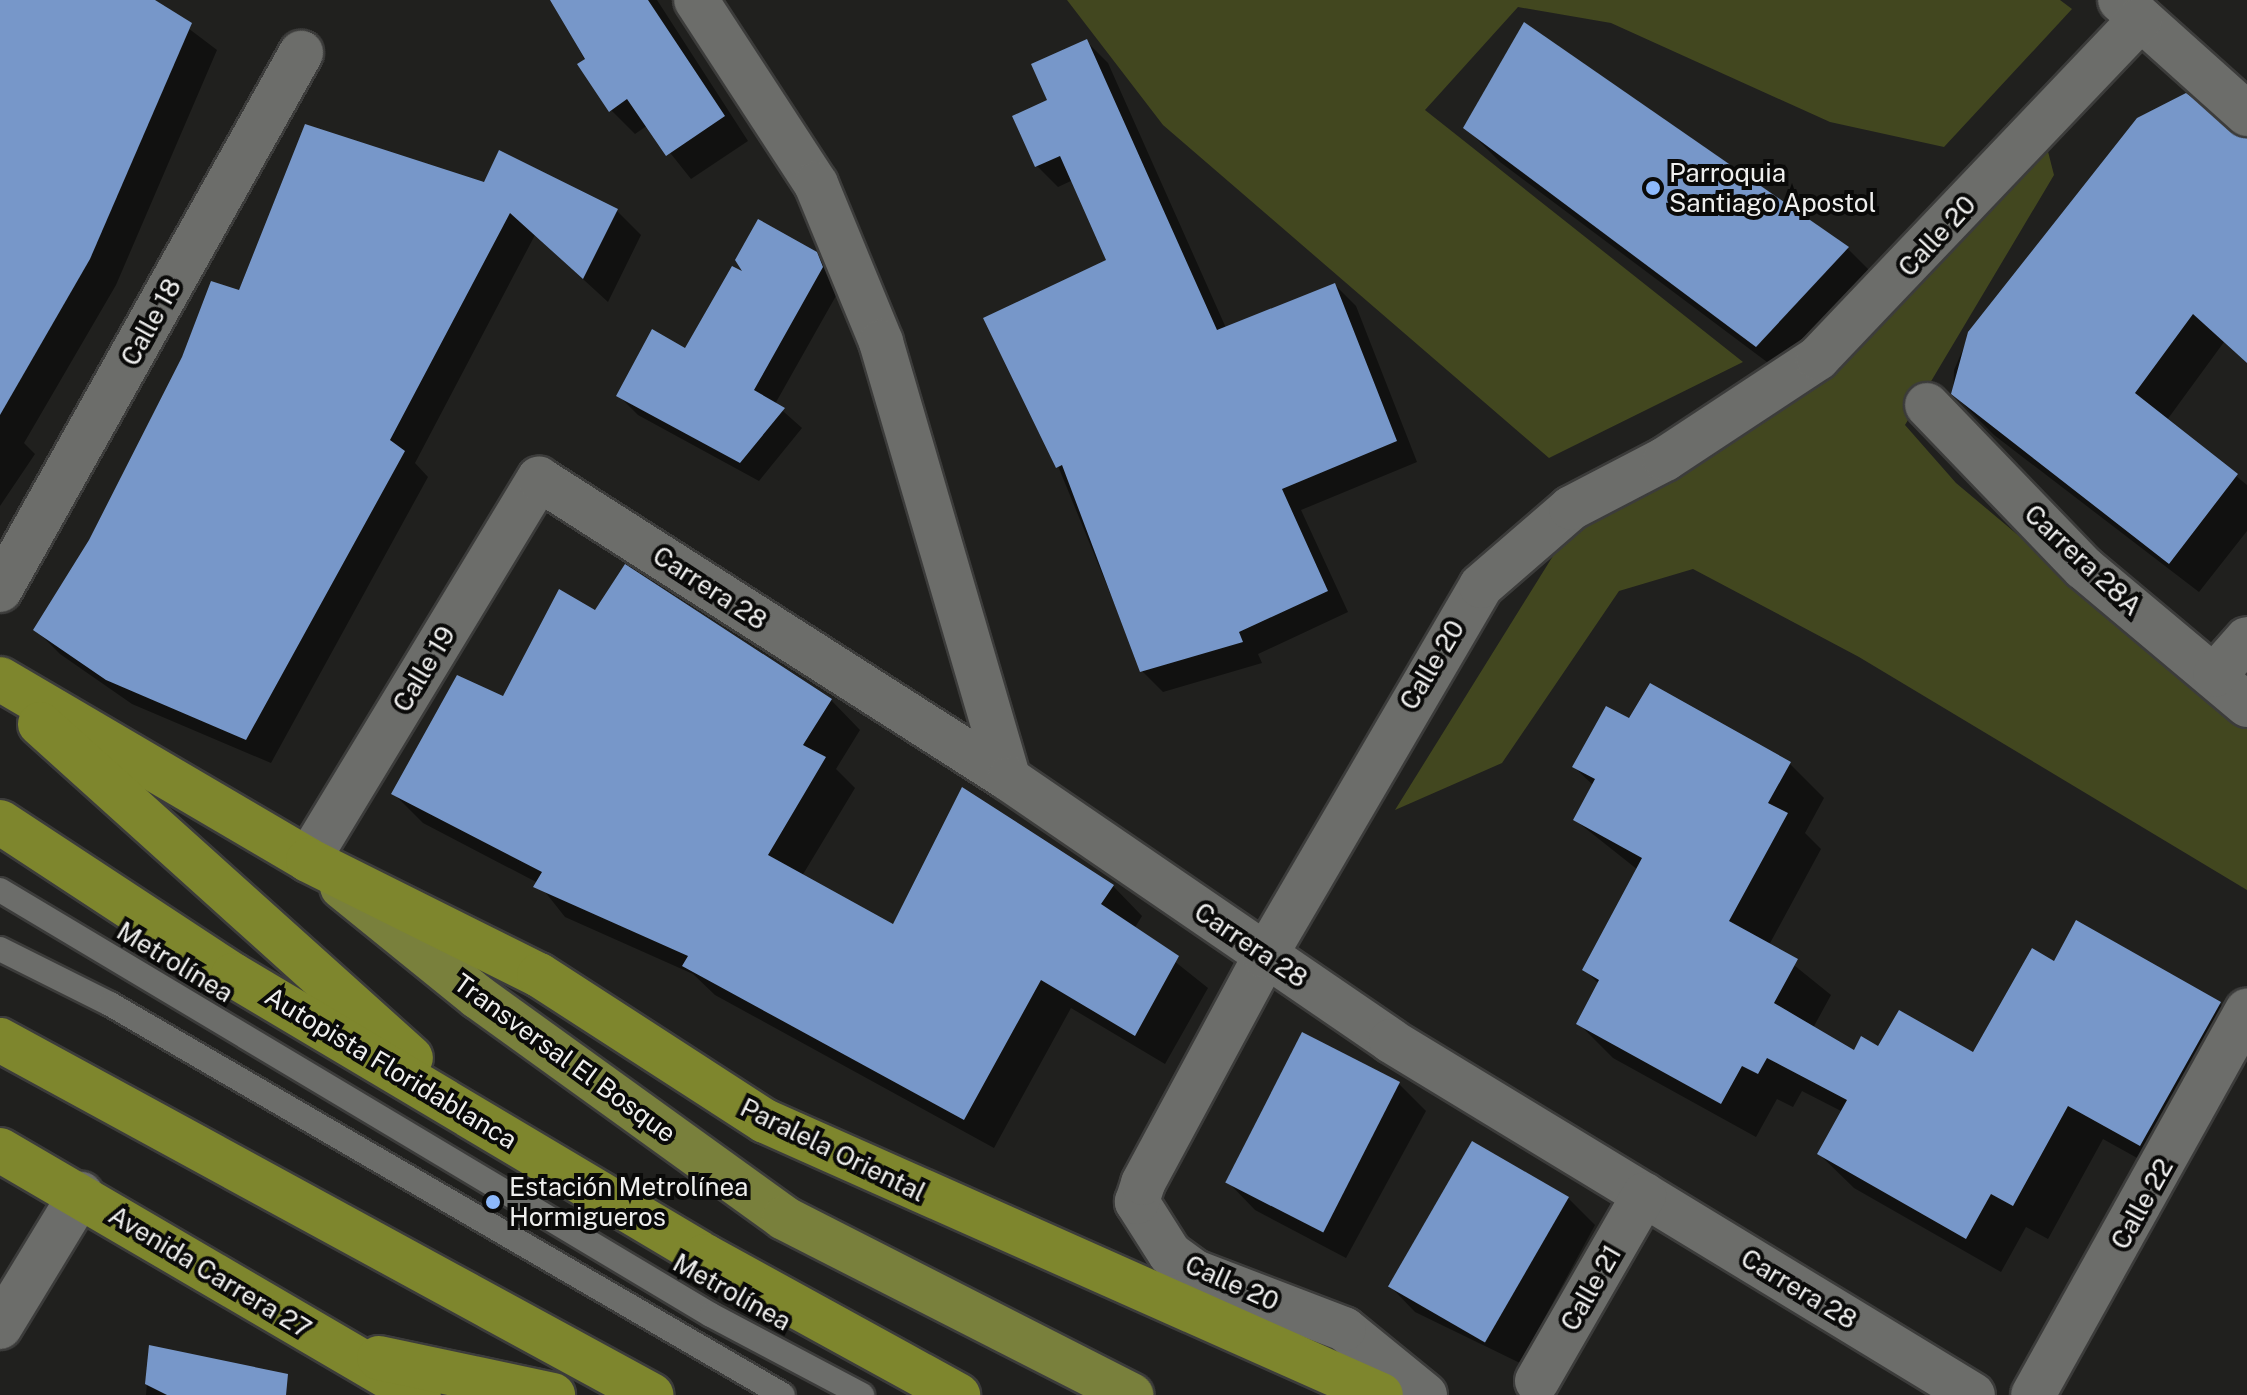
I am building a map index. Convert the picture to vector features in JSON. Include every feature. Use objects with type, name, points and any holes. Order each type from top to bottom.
[{"type":"highway","points":[[0,679],[308,860]]},
{"type":"highway","points":[[0,689],[482,1121]]},
{"type":"highway","name":"Autopista Floridablanca","points":[[0,822],[233,975],[958,1395]]},
{"type":"highway","name":"Paralela Oriental","points":[[308,860],[539,975],[765,1121],[1381,1395]]},
{"type":"highway","points":[[0,1040],[651,1395]]},
{"type":"highway","name":"Avenida Carrera 27","points":[[0,1150],[81,1194],[419,1395]]},
{"type":"highway","points":[[337,1349],[553,1395]]},
{"type":"main road","name":"Transversal El Bosque","points":[[308,860],[478,997],[772,1208],[880,1271],[1131,1395]]},
{"type":"street","points":[[696,0],[816,184],[881,342],[1009,779]]},
{"type":"street","points":[[2130,10],[2247,114]]},
{"type":"street","name":"Calle 20","points":[[1425,1395],[1344,1329],[1195,1272],[1154,1238],[1137,1202],[1265,956],[1481,586],[1571,508],[1665,459],[1818,358],[2130,10]]},
{"type":"street","name":"Calle 18","points":[[0,590],[301,53]]},
{"type":"street","name":"Carrera 28A","points":[[1927,405],[2084,568],[2247,705]]},
{"type":"street","name":"Carrera 28","points":[[539,479],[1009,779],[1265,956],[1644,1195],[1973,1395]]},
{"type":"street","name":"Calle 19","points":[[308,860],[539,479]]},
{"type":"street","points":[[2215,675],[2247,639]]},
{"type":"street","name":"Calle 22","points":[[2033,1395],[2247,1011]]},
{"type":"street","points":[[0,1327],[81,1194]]},
{"type":"street","name":"Calle 21","points":[[1537,1381],[1644,1195]]},
{"type":"lane","name":"Metrolínea","points":[[0,890],[711,1315],[862,1395]]},
{"type":"lane","points":[[0,949],[110,1004],[783,1395]]},
{"type":"green space","points":[[1067,0],[2060,0],[2072,9],[1944,147],[1830,122],[1611,23],[1518,7],[1425,110],[1743,362],[1549,458],[1163,125]]},
{"type":"green space","points":[[2041,124],[2054,175],[1905,425],[1956,483],[2247,727],[2247,890],[1859,657],[1693,569],[1619,591],[1502,763],[1395,810],[1571,527],[1821,371]]},
{"type":"building","points":[[0,0],[155,0],[192,23],[90,259],[0,415]]},
{"type":"building","points":[[550,0],[648,0],[725,116],[666,156],[627,99],[609,112],[577,64],[585,59]]},
{"type":"building","name":"Parroquia Santiago Apostol","points":[[1524,22],[1849,247],[1756,347],[1463,128]]},
{"type":"building","points":[[1087,39],[1217,330],[1335,283],[1397,441],[1282,489],[1328,591],[1239,632],[1243,642],[1140,672],[1062,465],[1056,468],[983,318],[1106,260],[1060,156],[1035,167],[1012,116],[1047,100],[1031,64]]},
{"type":"building","points":[[2186,93],[2247,138],[2247,363],[2193,314],[2135,393],[2238,474],[2169,564],[1951,394],[1968,332],[2137,118]]},
{"type":"building","points":[[305,124],[484,182],[499,150],[618,209],[583,279],[510,213],[390,440],[405,451],[246,740],[106,680],[33,630],[89,540],[182,357],[211,281],[239,290]]},
{"type":"building","points":[[758,219],[817,252],[823,267],[754,390],[785,408],[740,463],[616,396],[652,329],[685,348],[732,266],[742,271],[735,260]]},
{"type":"building","points":[[625,564],[832,699],[803,745],[826,757],[768,855],[893,924],[962,787],[1114,885],[1101,904],[1179,956],[1135,1036],[1041,980],[964,1120],[682,966],[688,956],[533,887],[542,872],[391,794],[457,675],[503,696],[559,589],[595,610]]},
{"type":"building","points":[[1650,683],[1791,762],[1768,803],[1788,813],[1729,921],[1798,959],[1774,1003],[1854,1050],[1861,1036],[1878,1046],[1899,1010],[1973,1052],[2032,948],[2054,961],[2076,920],[2221,1002],[2140,1146],[2068,1106],[2013,1206],[1991,1194],[1966,1239],[1817,1154],[1847,1100],[1767,1058],[1758,1074],[1742,1066],[1721,1104],[1576,1024],[1599,980],[1582,970],[1642,858],[1573,820],[1595,779],[1572,767],[1606,706],[1629,718]]},
{"type":"building","points":[[1302,1032],[1400,1082],[1323,1233],[1225,1183]]},
{"type":"building","points":[[1472,1141],[1569,1197],[1485,1342],[1388,1286]]},
{"type":"building","points":[[149,1345],[288,1374],[286,1395],[167,1395],[145,1384]]},
{"type":"place","name":"Parroquia Santiago Apostol","points":[[1653,188]]},
{"type":"place","name":"Estación Metrolínea Hormigueros","points":[[493,1202]]}]
